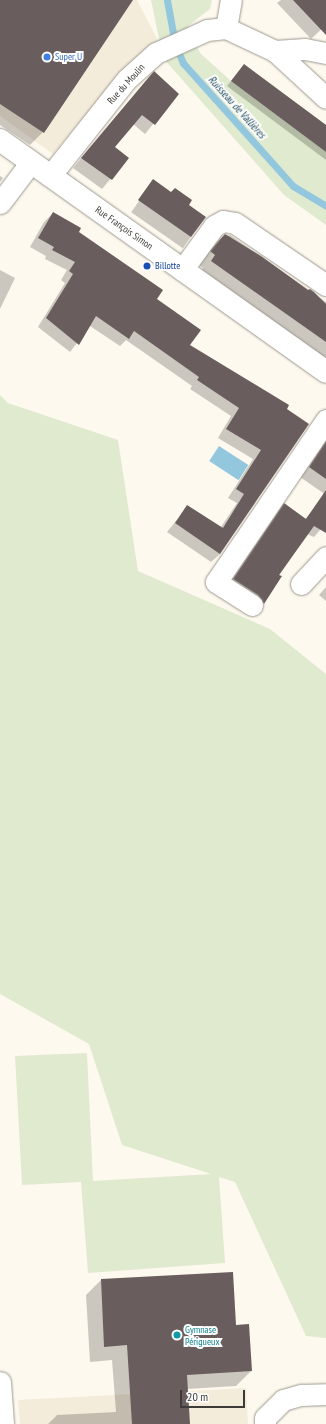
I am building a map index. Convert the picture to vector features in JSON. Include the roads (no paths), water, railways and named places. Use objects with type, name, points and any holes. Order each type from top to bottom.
[{"type":"main road","name":"Rue François Simon","points":[[0,140],[326,372]]},
{"type":"street","points":[[232,0],[216,29],[274,51],[326,98]]},
{"type":"street","name":"Rue du Moulin","points":[[50,176],[127,79],[156,53],[216,29]]},
{"type":"street","points":[[274,51],[306,49],[326,53]]},
{"type":"street","points":[[0,203],[31,162]]},
{"type":"street","points":[[182,270],[214,226],[223,221],[235,223],[326,285]]},
{"type":"street","points":[[252,605],[216,582],[326,420]]},
{"type":"street","points":[[301,584],[326,557]]},
{"type":"street","points":[[0,1382],[3,1424]]},
{"type":"street","points":[[265,1424],[265,1418],[282,1400],[301,1395],[326,1394]]},
{"type":"water","points":[[219,446],[248,465],[239,480],[209,461]]},
{"type":"waterway","name":"Ruisseau de Vallières","points":[[167,0],[175,44],[183,63],[293,186],[326,206]]},
{"type":"place","name":"Super U","points":[[47,57]]},
{"type":"place","name":"Billotte","points":[[147,266]]},
{"type":"place","name":"Gymnase Périgueux","points":[[177,1335]]}]
